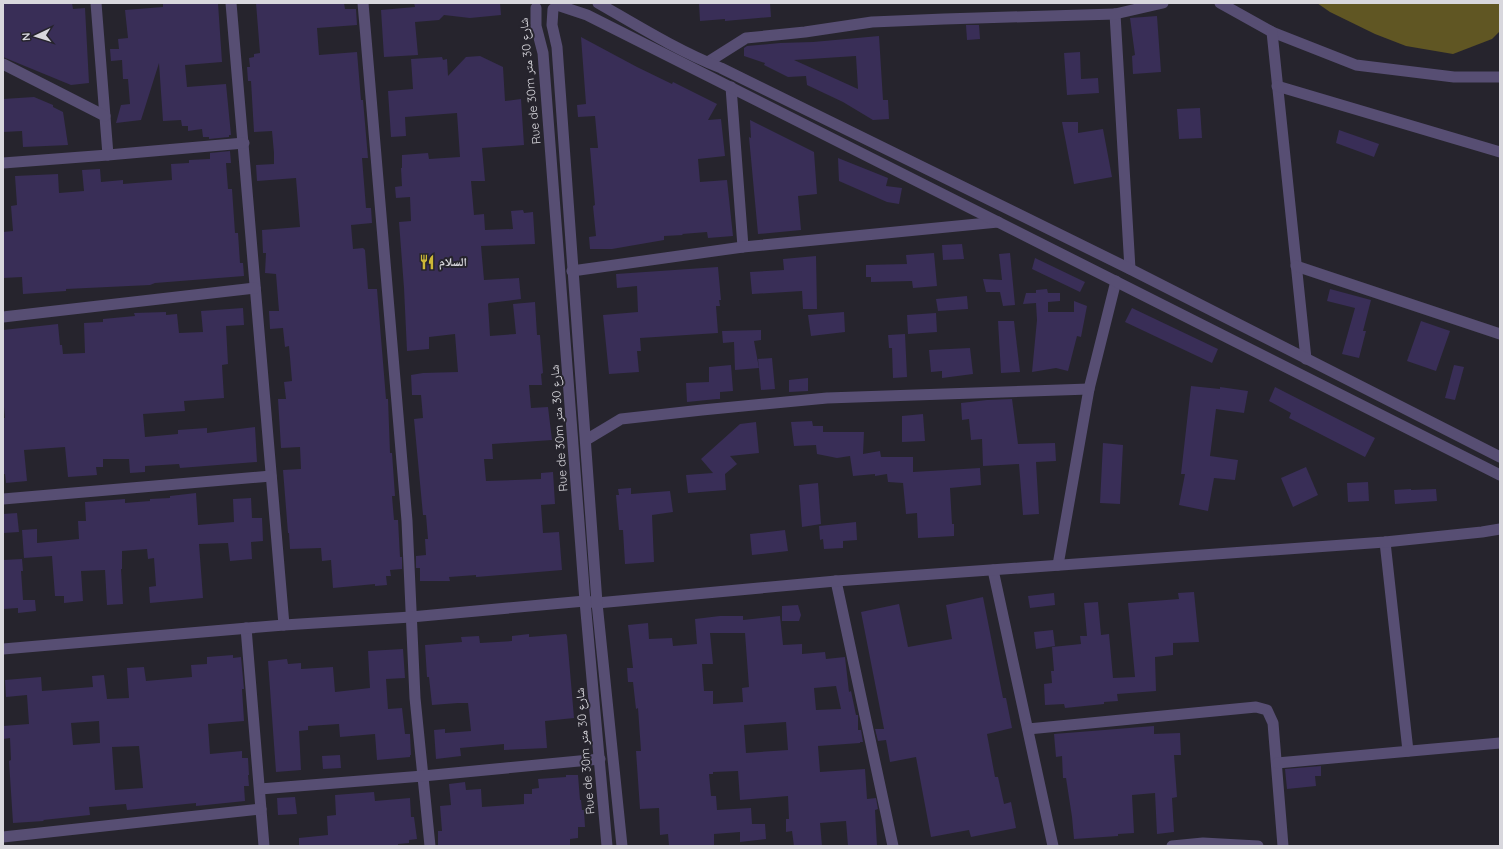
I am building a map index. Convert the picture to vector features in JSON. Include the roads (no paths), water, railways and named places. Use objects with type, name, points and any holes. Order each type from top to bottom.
[{"type":"street","points":[[96,3],[108,156]]},
{"type":"street","points":[[231,3],[284,625]]},
{"type":"street","points":[[363,3],[407,521],[415,698],[430,846]]},
{"type":"street","points":[[598,3],[646,31],[1130,269],[1500,457]]},
{"type":"street","points":[[708,62],[746,38],[805,32],[872,22],[1115,14],[1163,3]]},
{"type":"street","points":[[1220,3],[1272,32],[1356,65],[1454,77],[1500,78]]},
{"type":"street","points":[[533,5],[543,10],[556,6],[587,15],[1500,475]]},
{"type":"street","name":"Rue de 30m شارع 30 متر","points":[[533,5],[536,26],[543,53],[585,601],[600,759],[606,846]]},
{"type":"street","name":"Rue de 30m شارع 30 متر","points":[[556,6],[552,25],[557,47],[597,603],[622,846]]},
{"type":"street","points":[[1115,14],[1130,269]]},
{"type":"street","points":[[1272,32],[1306,358]]},
{"type":"street","points":[[3,64],[105,116]]},
{"type":"street","points":[[1277,86],[1500,152]]},
{"type":"street","points":[[731,87],[743,248]]},
{"type":"street","points":[[3,163],[108,156],[244,143]]},
{"type":"street","points":[[572,271],[743,248],[998,222]]},
{"type":"street","points":[[1296,266],[1500,334]]},
{"type":"street","points":[[1058,565],[1089,389],[1116,281]]},
{"type":"street","points":[[3,317],[255,288]]},
{"type":"street","points":[[586,440],[621,419],[726,408],[827,398],[1089,389]]},
{"type":"street","points":[[3,499],[271,476]]},
{"type":"street","points":[[3,649],[284,625],[411,617],[585,601],[597,603],[836,581],[1386,542],[1500,529]]},
{"type":"street","points":[[1386,542],[1408,751]]},
{"type":"street","points":[[993,570],[1053,846]]},
{"type":"street","points":[[836,581],[893,846]]},
{"type":"street","points":[[246,628],[264,846]]},
{"type":"street","points":[[1028,729],[1256,707],[1267,710],[1273,723],[1283,846]]},
{"type":"street","points":[[1277,763],[1500,743]]},
{"type":"street","points":[[260,789],[423,776],[600,759]]},
{"type":"street","points":[[3,836],[261,809]]},
{"type":"street","points":[[1172,846],[1203,843],[1258,846]]},
{"type":"place","name":"السلام","points":[[427,262]]}]
